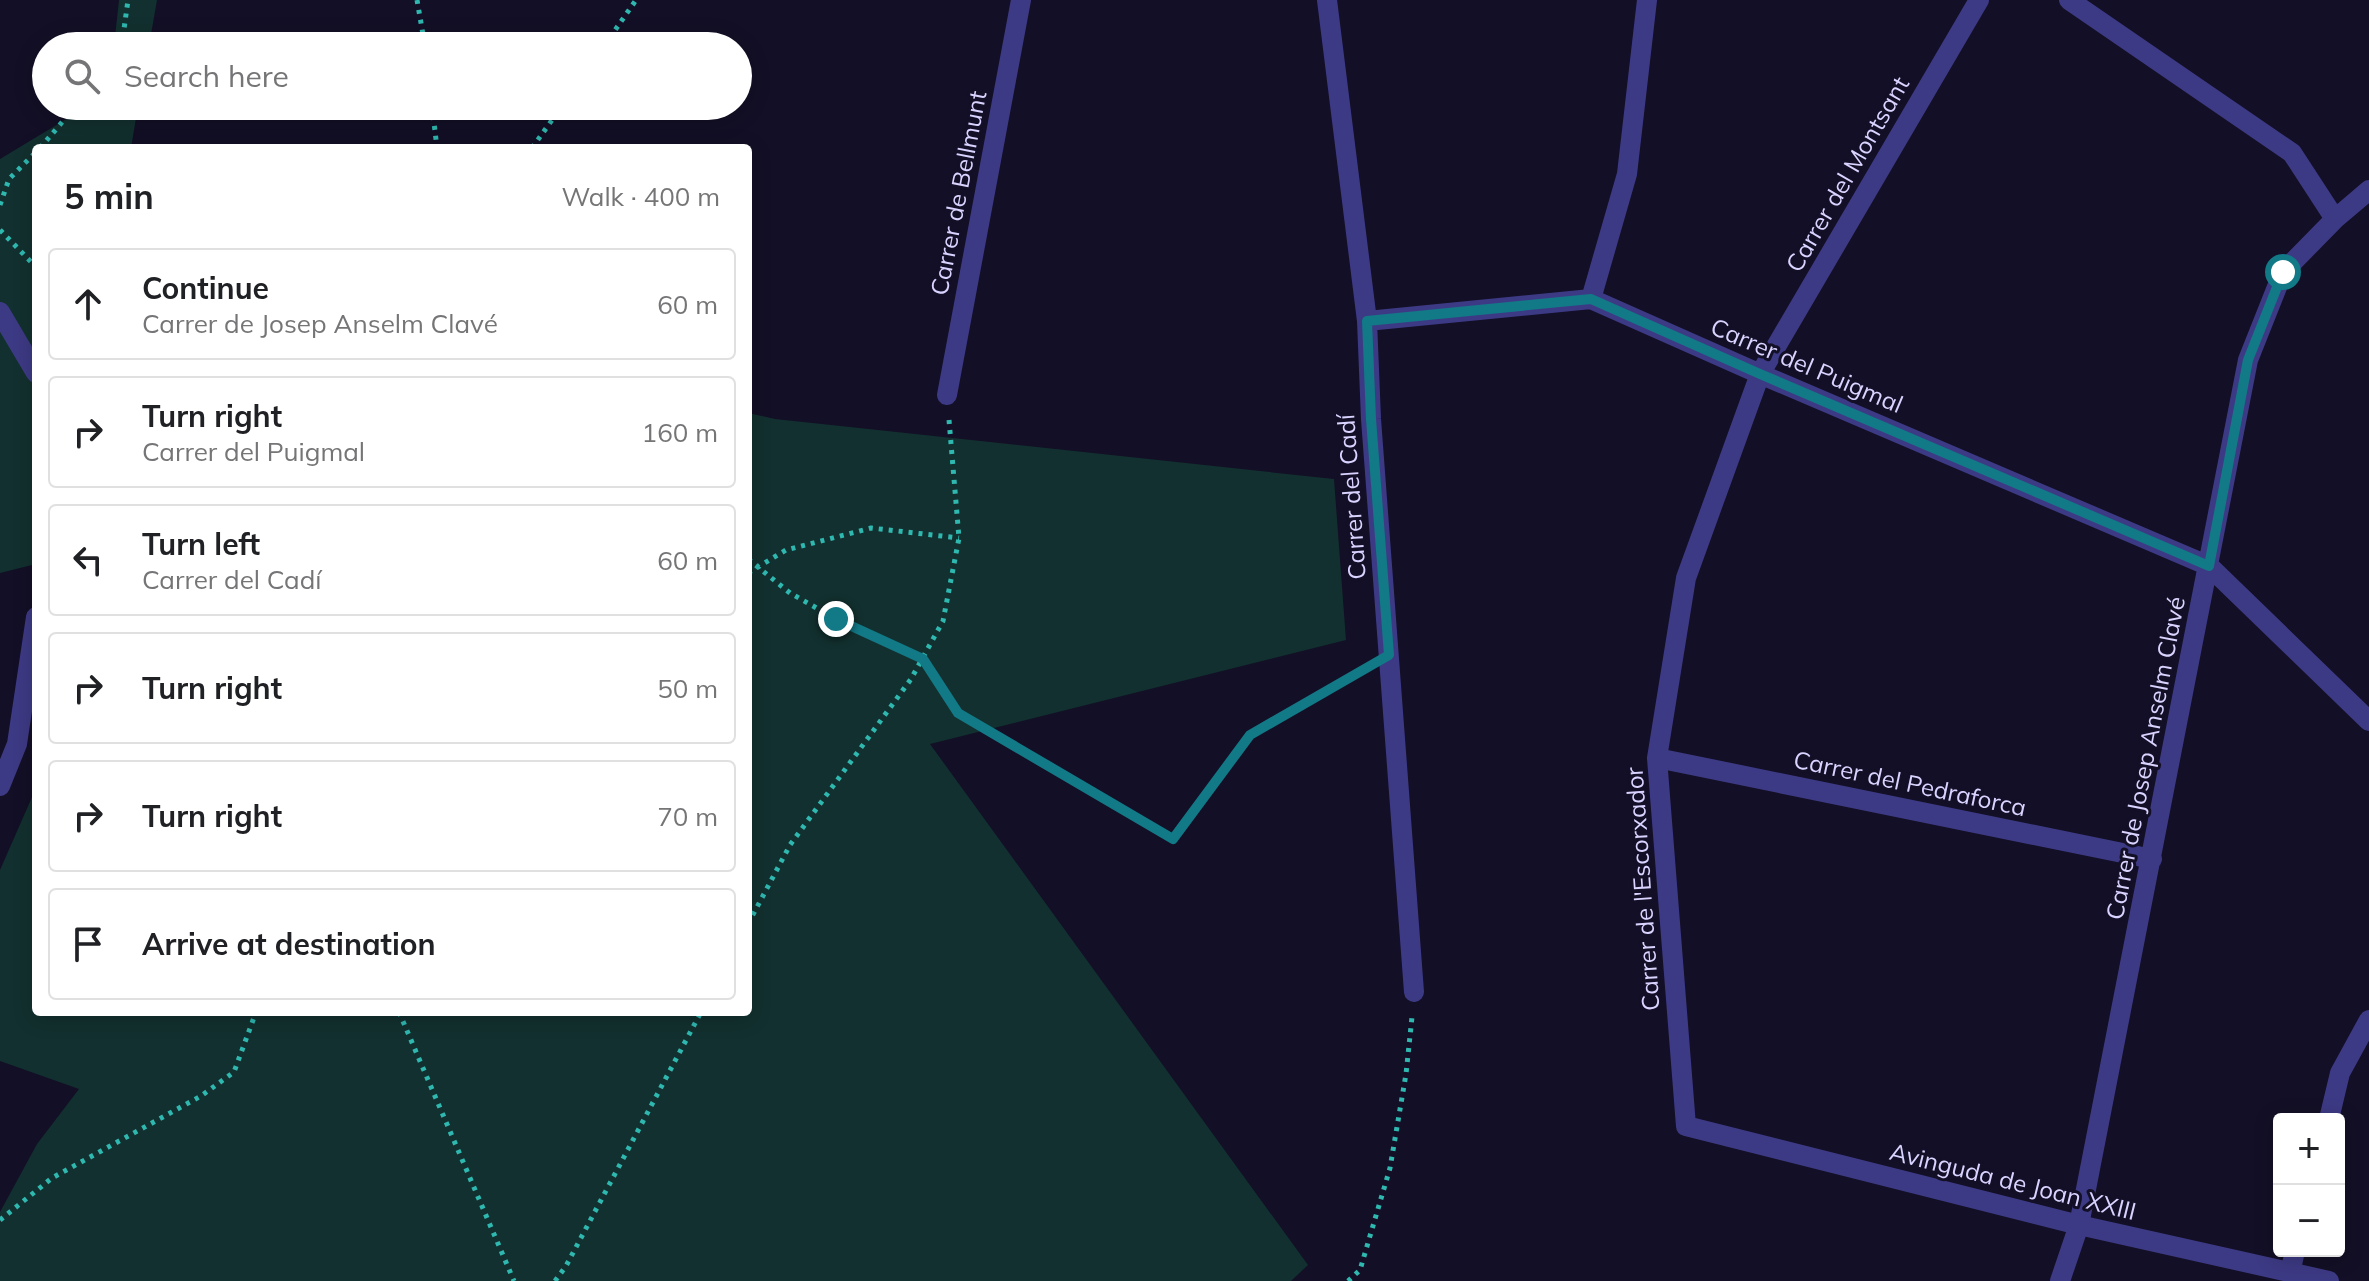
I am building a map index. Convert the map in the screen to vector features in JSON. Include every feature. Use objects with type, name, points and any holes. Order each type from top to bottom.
[{"type":"street","name":"Carrer de Bellmunt","points":[[947,395],[1021,0]]},
{"type":"street","name":"Carrer del Cadí","points":[[1327,0],[1367,321],[1371,419],[1414,992]]},
{"type":"street","points":[[1591,299],[1627,174],[1647,0]]},
{"type":"street","name":"Carrer del Montsant","points":[[1760,374],[1979,0]]},
{"type":"street","points":[[2069,0],[2292,153],[2335,219]]},
{"type":"street","name":"Carrer de Josep Anselm Clavé","points":[[2060,1281],[2079,1225],[2248,360],[2283,272],[2335,219],[2369,190]]},
{"type":"street","name":"Carrer del Puigmal","points":[[1367,321],[1591,299],[2209,566]]},
{"type":"street","points":[[0,312],[32,366]]},
{"type":"street","name":"Carrer de l'Escorxador","points":[[1686,1126],[1657,758],[1686,578],[1760,374]]},
{"type":"street","points":[[2209,566],[2369,721]]},
{"type":"street","points":[[0,786],[17,744],[32,644]]},
{"type":"street","points":[[0,730],[17,744]]},
{"type":"street","name":"Carrer del Pedraforca","points":[[1657,758],[2152,859]]},
{"type":"street","points":[[2330,1113],[2340,1073],[2369,1020]]},
{"type":"street","name":"Avinguda de Joan XXIII","points":[[1686,1126],[2079,1225],[2329,1281]]},
{"type":"street","points":[[2290,1273],[2294,1257]]},
{"type":"path","points":[[123,32],[128,0]]},
{"type":"path","points":[[417,0],[423,32]]},
{"type":"path","points":[[614,32],[636,0]]},
{"type":"path","points":[[43,144],[64,120]]},
{"type":"path","points":[[434,120],[437,144]]},
{"type":"path","points":[[535,144],[552,120]]},
{"type":"path","points":[[0,205],[9,179],[32,156]]},
{"type":"path","points":[[0,230],[32,263]]},
{"type":"path","points":[[752,916],[790,845],[911,679],[943,621],[959,538],[947,395]]},
{"type":"path","points":[[752,571],[786,550],[871,528],[959,538]]},
{"type":"path","points":[[752,562],[790,593],[836,619],[923,659],[958,713],[1173,839],[1250,735],[1389,655]]},
{"type":"path","points":[[1348,1281],[1360,1270],[1390,1168],[1406,1074],[1414,992]]},
{"type":"path","points":[[0,1220],[52,1178],[201,1096],[234,1072],[255,1016]]},
{"type":"path","points":[[401,1016],[514,1281]]},
{"type":"path","points":[[555,1281],[566,1266],[699,1016]]},
{"type":"green space","points":[[119,0],[157,0],[151,32],[116,32]]},
{"type":"green space","points":[[65,120],[136,120],[132,144],[32,144],[32,565],[0,573],[0,159]]},
{"type":"green space","points":[[752,414],[775,419],[1334,479],[1346,640],[930,744],[1308,1265],[1291,1281],[0,1281],[0,1212],[37,1144],[79,1089],[0,1061],[0,870],[32,797],[32,1016],[752,1016]]},
{"type":"route","points":[[836,619],[923,659],[958,713],[1173,839],[1250,735],[1389,655],[1371,419],[1367,321],[1591,299],[2209,566],[2248,360],[2283,272]]}]
